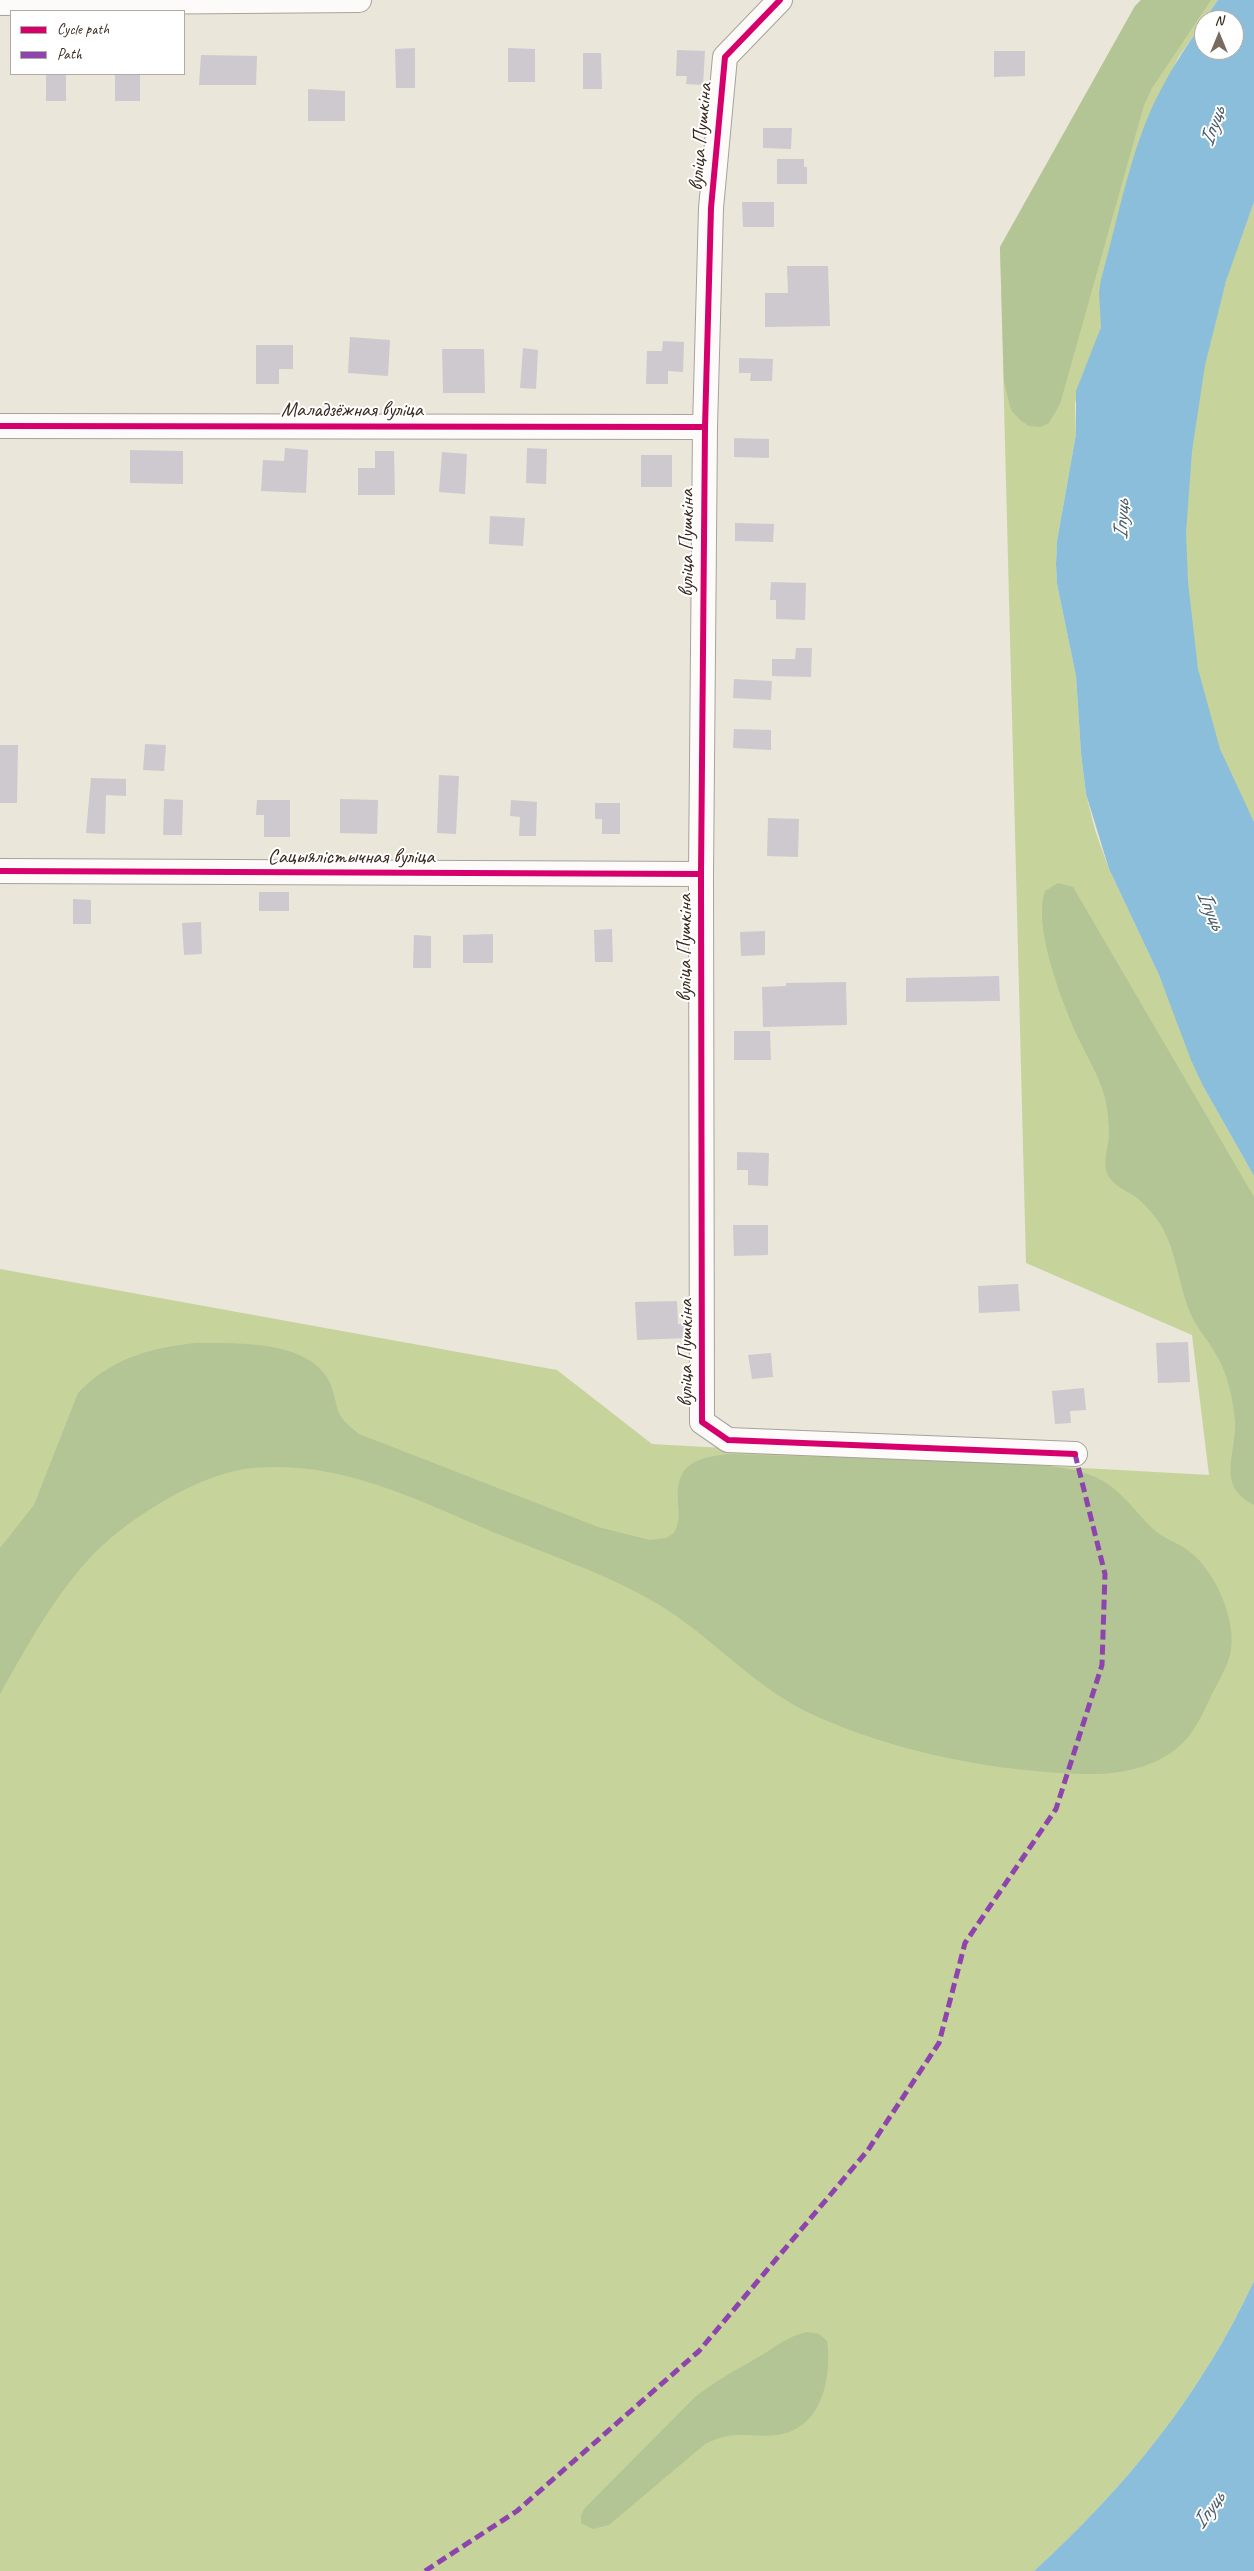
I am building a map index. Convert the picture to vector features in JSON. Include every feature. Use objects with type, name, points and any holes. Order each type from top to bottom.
[{"type":"street","points":[[0,3],[359,0]]},
{"type":"street","name":"вуліца Пушкіна","points":[[780,0],[725,57],[711,208],[705,427],[701,874],[702,1422],[728,1440],[1074,1454]]},
{"type":"street","name":"Маладзёжная вуліца","points":[[0,426],[705,427]]},
{"type":"street","name":"Сацыялістычная вуліца","points":[[0,871],[701,874]]},
{"type":"green space","points":[[1141,0],[1218,0],[1211,10],[1194,10],[1194,35],[1178,58],[1137,149],[1101,279],[1101,327],[1096,344],[1081,378],[1075,404],[1076,434],[1057,541],[1057,584],[1076,676],[1081,753],[1086,794],[1095,830],[1109,869],[1159,975],[1203,1086],[1254,1176],[1254,2281],[1210,2363],[1159,2437],[1100,2506],[1034,2571],[0,2571],[0,1269],[557,1370],[652,1444],[1209,1475],[1192,1335],[1026,1263],[1000,247],[1135,6]]},
{"type":"green space","points":[[1141,0],[1211,0],[1204,10],[1194,10],[1194,25],[1152,88],[1144,105],[1060,404],[1049,423],[1040,427],[1029,426],[1011,410],[1004,382],[1000,247],[1135,6]]},
{"type":"green space","points":[[1254,202],[1254,822],[1220,750],[1203,694],[1193,636],[1187,576],[1186,516],[1190,455],[1198,395],[1210,337],[1229,271]]},
{"type":"green space","points":[[1058,883],[1073,887],[1254,1197],[1254,1505],[1242,1497],[1235,1488],[1231,1478],[1235,1421],[1227,1379],[1221,1363],[1191,1314],[1166,1235],[1153,1214],[1136,1197],[1112,1181],[1107,1173],[1106,1160],[1109,1131],[1105,1098],[1099,1080],[1074,1029],[1062,998],[1045,942],[1042,906],[1045,891]]},
{"type":"green space","points":[[197,1343],[251,1344],[290,1351],[307,1359],[320,1369],[330,1383],[340,1416],[359,1434],[598,1527],[650,1540],[666,1538],[674,1533],[679,1518],[678,1490],[680,1480],[689,1466],[705,1458],[728,1454],[1023,1463],[1058,1467],[1085,1473],[1111,1486],[1156,1532],[1190,1552],[1200,1561],[1216,1585],[1228,1614],[1232,1642],[1230,1655],[1202,1715],[1186,1740],[1162,1758],[1148,1765],[1117,1772],[1086,1774],[983,1765],[882,1741],[818,1717],[796,1706],[755,1679],[698,1632],[658,1604],[593,1572],[386,1488],[328,1472],[272,1467],[239,1470],[199,1483],[157,1505],[118,1532],[88,1560],[63,1591],[40,1625],[0,1694],[0,1548],[34,1505],[78,1393],[90,1381],[118,1363],[148,1352]]},
{"type":"green space","points":[[807,2332],[819,2334],[827,2341],[828,2370],[821,2400],[814,2412],[804,2423],[792,2431],[777,2435],[733,2435],[715,2439],[705,2444],[609,2525],[593,2529],[581,2523],[581,2515],[585,2508],[695,2397],[780,2343],[793,2336]]},
{"type":"water","name":"Іпуць","points":[[1218,0],[1254,0],[1254,202],[1226,281],[1205,365],[1192,451],[1186,533],[1188,582],[1198,669],[1220,749],[1254,822],[1254,1176],[1203,1086],[1191,1060],[1159,975],[1109,869],[1086,794],[1081,753],[1076,676],[1057,584],[1056,564],[1057,541],[1076,434],[1076,391],[1101,327],[1099,293],[1101,279],[1138,142],[1156,99],[1178,59],[1194,36],[1194,60],[1244,60],[1244,10],[1211,10]]},
{"type":"water","name":"Іпуць","points":[[1254,2281],[1254,2571],[1034,2571],[1100,2506],[1159,2437],[1210,2363]]},
{"type":"building","points":[[415,48],[415,88],[396,88],[395,49]]},
{"type":"building","points":[[508,48],[535,49],[535,82],[508,82]]},
{"type":"building","points":[[677,50],[705,51],[703,85],[686,84],[687,76],[676,76]]},
{"type":"building","points":[[994,51],[1025,51],[1025,76],[994,77]]},
{"type":"building","points":[[583,53],[601,53],[602,89],[583,89]]},
{"type":"building","points":[[201,55],[257,56],[256,85],[199,85]]},
{"type":"building","points":[[46,75],[66,75],[66,101],[46,101]]},
{"type":"building","points":[[115,75],[140,75],[140,101],[115,101]]},
{"type":"building","points":[[308,89],[345,91],[345,121],[308,121]]},
{"type":"building","points":[[763,128],[792,128],[791,149],[763,148]]},
{"type":"building","points":[[777,159],[804,159],[804,167],[807,167],[807,184],[777,184]]},
{"type":"building","points":[[742,202],[774,202],[774,227],[743,227]]},
{"type":"building","points":[[787,266],[828,266],[830,326],[765,327],[765,293],[788,293]]},
{"type":"building","points":[[350,337],[390,340],[388,376],[348,373]]},
{"type":"building","points":[[663,341],[684,342],[683,372],[668,371],[668,384],[646,384],[647,351],[662,351]]},
{"type":"building","points":[[256,345],[293,345],[293,369],[279,369],[279,384],[256,384]]},
{"type":"building","points":[[523,348],[538,350],[536,389],[520,388]]},
{"type":"building","points":[[442,349],[484,349],[485,393],[443,393]]},
{"type":"building","points":[[739,358],[773,359],[772,381],[750,381],[751,373],[739,373]]},
{"type":"building","points":[[734,438],[769,439],[769,458],[734,457]]},
{"type":"building","points":[[285,448],[308,450],[306,493],[261,491],[263,460],[284,461]]},
{"type":"building","points":[[527,448],[547,449],[546,484],[526,483]]},
{"type":"building","points":[[130,450],[183,451],[183,484],[130,483]]},
{"type":"building","points":[[375,451],[394,451],[395,495],[358,495],[358,468],[375,468]]},
{"type":"building","points":[[442,452],[467,454],[465,494],[439,492]]},
{"type":"building","points":[[641,455],[672,455],[672,487],[641,487]]},
{"type":"building","points":[[490,516],[525,518],[523,546],[489,544]]},
{"type":"building","points":[[735,523],[774,524],[773,542],[735,541]]},
{"type":"building","points":[[771,582],[806,583],[805,620],[776,619],[776,600],[770,600]]},
{"type":"building","points":[[796,648],[812,648],[811,677],[772,676],[772,659],[795,659]]},
{"type":"building","points":[[734,679],[772,681],[771,700],[733,698]]},
{"type":"building","points":[[734,729],[771,730],[771,750],[733,748]]},
{"type":"building","points":[[145,744],[166,745],[164,771],[143,770]]},
{"type":"building","points":[[0,745],[18,745],[17,803],[0,803]]},
{"type":"building","points":[[439,775],[459,776],[456,834],[437,833]]},
{"type":"building","points":[[91,778],[126,779],[126,796],[106,795],[105,834],[86,833]]},
{"type":"building","points":[[164,799],[183,800],[182,835],[163,835]]},
{"type":"building","points":[[340,799],[378,800],[377,834],[340,833]]},
{"type":"building","points":[[257,800],[290,800],[290,837],[264,837],[264,815],[256,815]]},
{"type":"building","points":[[511,800],[537,802],[536,836],[519,836],[520,817],[510,816]]},
{"type":"building","points":[[595,803],[620,803],[620,834],[602,834],[602,819],[595,819]]},
{"type":"building","points":[[768,818],[799,819],[798,857],[767,856]]},
{"type":"building","points":[[259,892],[289,892],[289,911],[259,911]]},
{"type":"building","points":[[73,899],[91,900],[91,924],[73,924]]},
{"type":"building","points":[[201,922],[202,954],[184,955],[182,923]]},
{"type":"building","points":[[612,929],[613,962],[595,962],[594,930]]},
{"type":"building","points":[[765,931],[765,955],[741,956],[740,932]]},
{"type":"building","points":[[493,934],[493,963],[463,963],[463,935]]},
{"type":"building","points":[[414,935],[431,936],[431,968],[413,968]]},
{"type":"building","points":[[999,976],[1000,1001],[906,1002],[906,978]]},
{"type":"building","points":[[846,982],[847,1025],[763,1027],[762,987],[786,986],[786,983]]},
{"type":"building","points":[[734,1031],[770,1031],[771,1060],[734,1060]]},
{"type":"building","points":[[737,1152],[769,1153],[768,1186],[748,1185],[748,1170],[737,1170]]},
{"type":"building","points":[[733,1225],[768,1225],[768,1255],[734,1256]]},
{"type":"building","points":[[1018,1284],[1020,1311],[979,1313],[978,1286]]},
{"type":"building","points":[[677,1301],[678,1324],[688,1323],[688,1338],[637,1340],[635,1302]]},
{"type":"building","points":[[1188,1342],[1190,1382],[1158,1383],[1156,1343]]},
{"type":"building","points":[[771,1353],[773,1377],[752,1379],[748,1355]]},
{"type":"building","points":[[1084,1388],[1086,1410],[1070,1411],[1071,1423],[1055,1424],[1052,1391]]},
{"type":"marked path","points":[[425,2571],[517,2511],[699,2351],[868,2150],[939,2043],[965,1943],[1056,1809],[1102,1665],[1105,1574],[1075,1454]]},
{"type":"cycle path","points":[[780,0],[725,57],[711,208],[705,427],[701,874],[702,1422],[728,1440],[1075,1454]]},
{"type":"cycle path","points":[[0,426],[705,427]]},
{"type":"cycle path","points":[[0,871],[701,874]]}]
